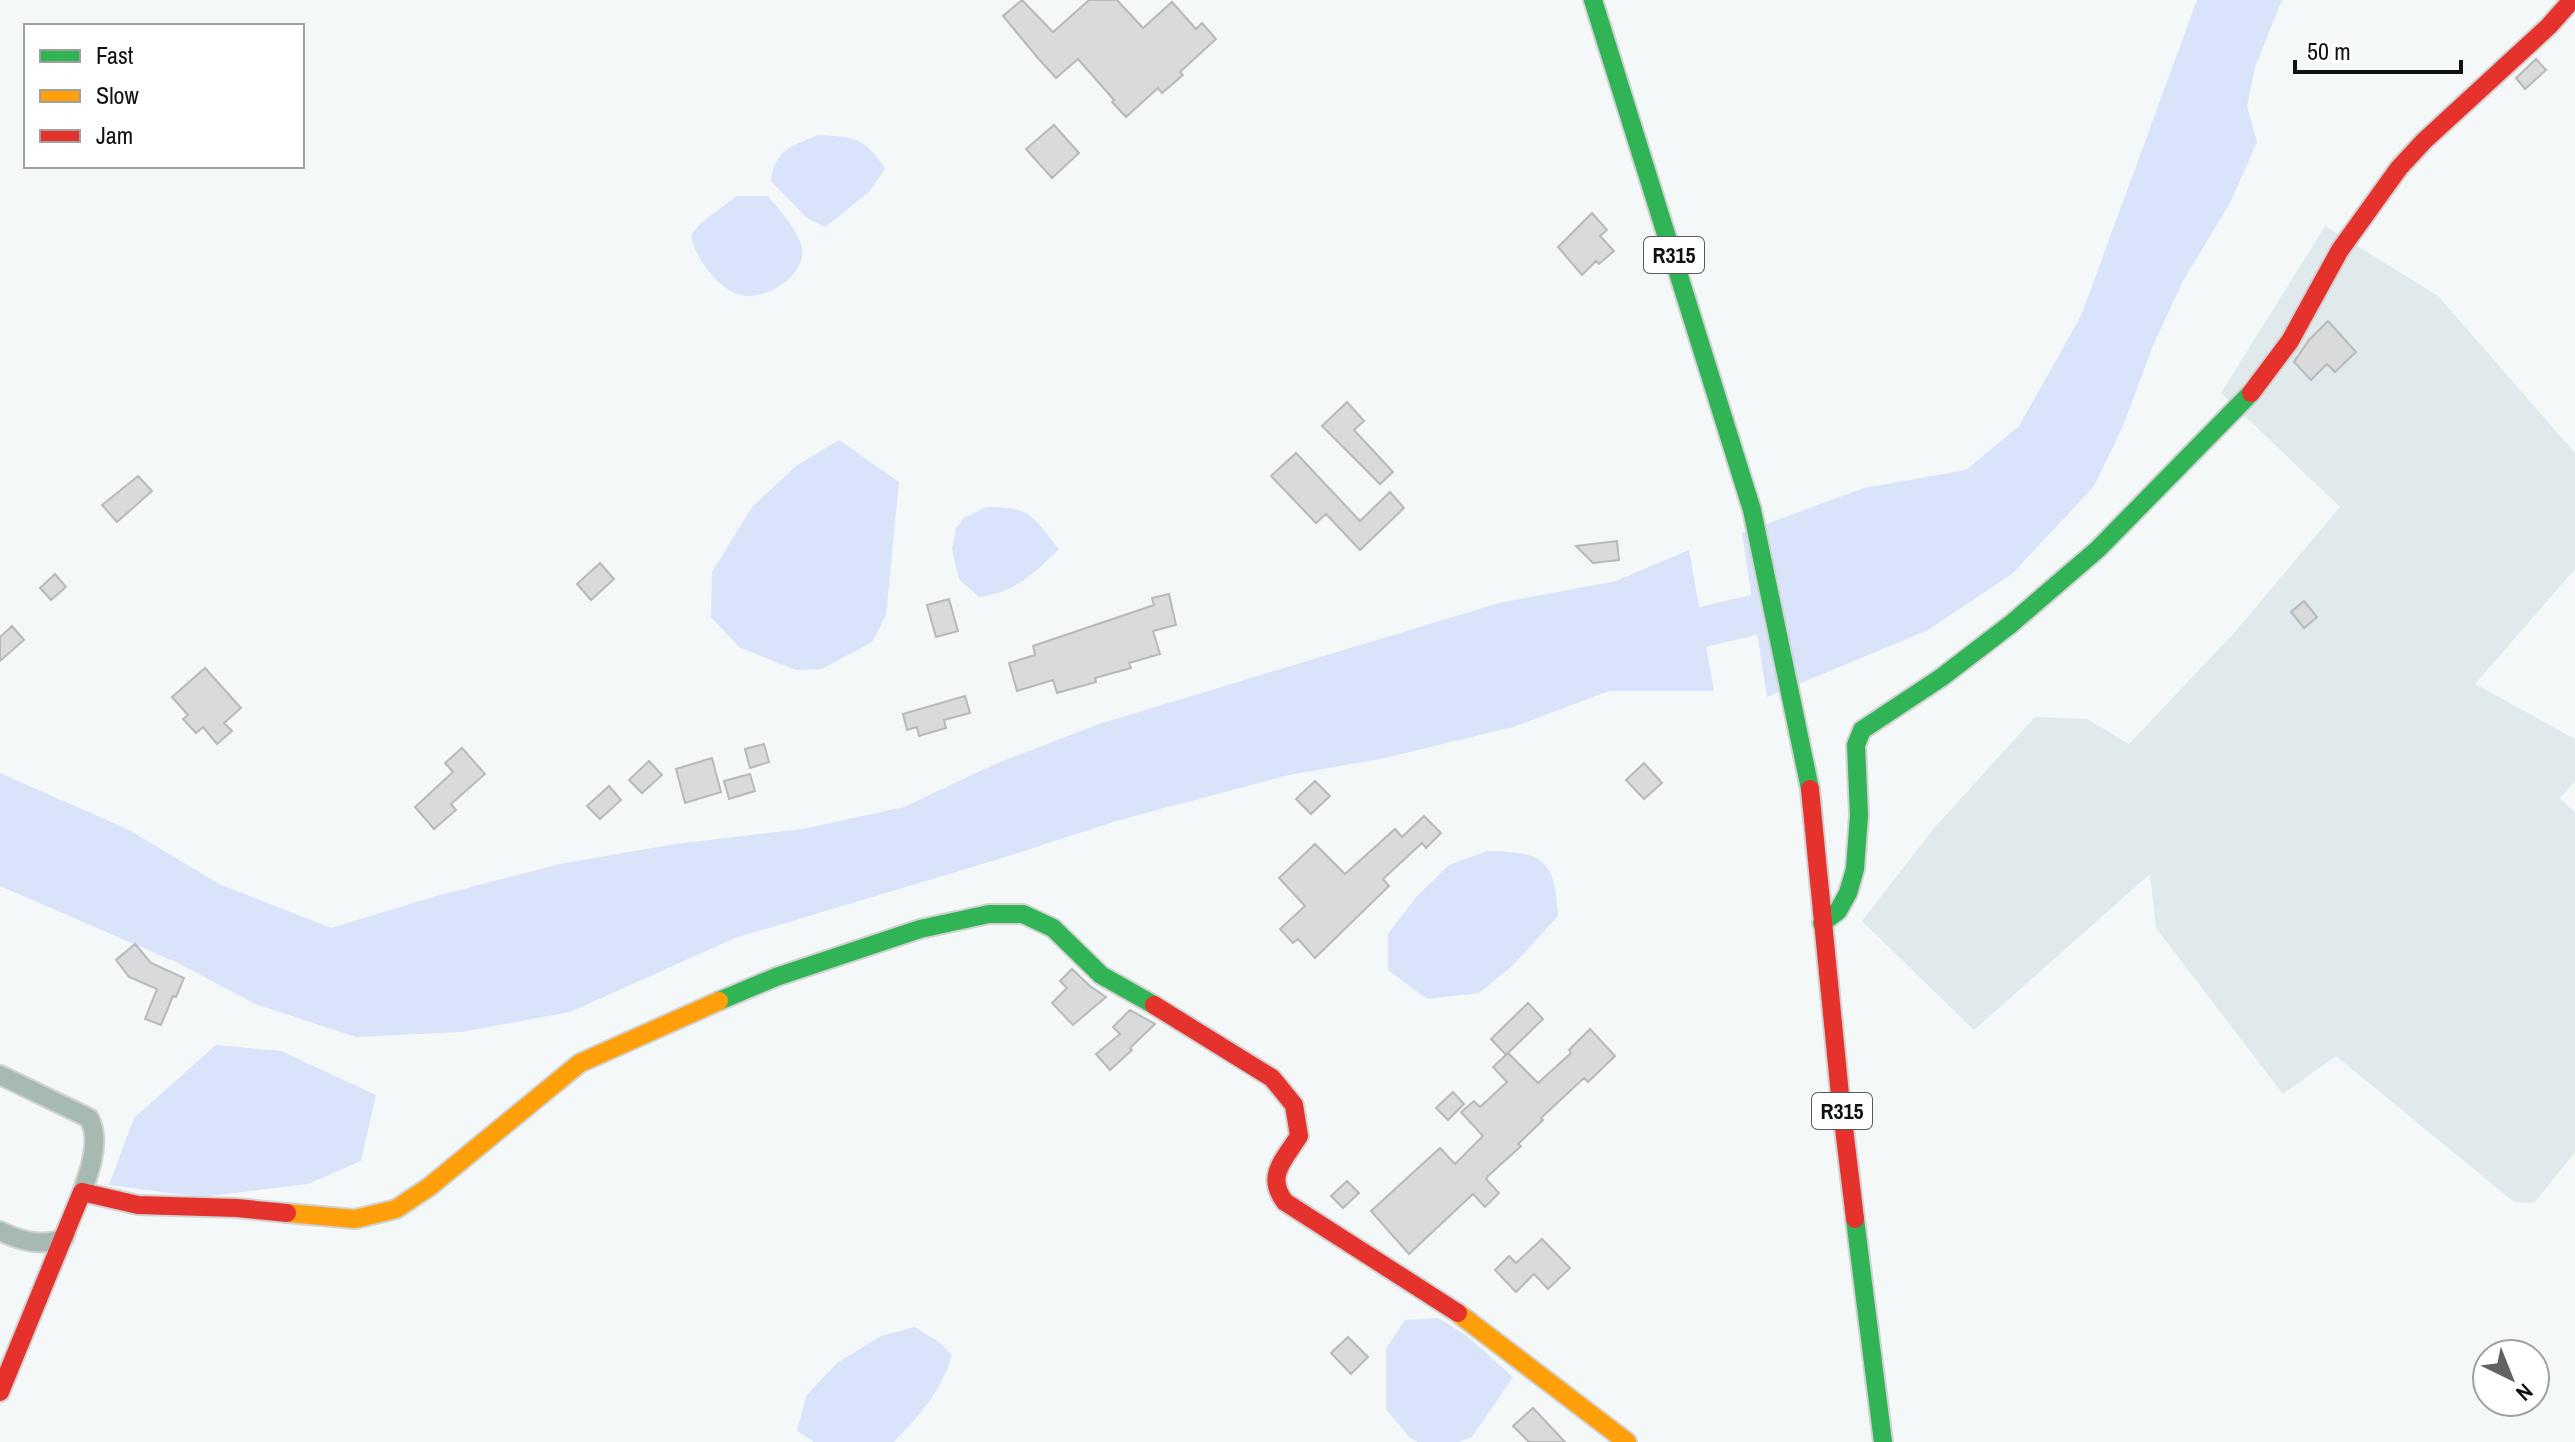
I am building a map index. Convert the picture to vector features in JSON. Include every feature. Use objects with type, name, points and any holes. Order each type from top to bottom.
[{"type":"street","name":"R315","points":[[1593,0],[1752,510],[1809,779],[1840,1095],[1883,1442]]},
{"type":"street","points":[[1822,923],[1836,916],[1843,906],[1854,871],[1858,847],[1856,745],[1862,730],[1942,677],[2011,624],[2098,549],[2236,410],[2290,341],[2340,250],[2399,168],[2424,141],[2549,26],[2572,0]]},
{"type":"street","points":[[82,1192],[138,1205],[237,1208],[355,1219],[396,1209],[429,1187],[580,1063],[645,1032],[776,977],[920,929],[989,914],[1023,914],[1053,928],[1101,975],[1200,1031],[1272,1078],[1294,1105],[1298,1120],[1299,1136],[1275,1176],[1275,1189],[1285,1202],[1469,1320],[1627,1442]]},
{"type":"street","points":[[0,1075],[89,1118],[94,1128],[94,1149],[64,1238],[52,1243],[29,1241],[0,1231]]},
{"type":"street","points":[[0,1392],[82,1192]]},
{"type":"shaded area","points":[[2325,226],[2438,296],[2575,453],[2575,569],[2475,684],[2575,739],[2575,781],[2560,798],[2575,813],[2575,1152],[2534,1203],[2514,1202],[2336,1056],[2283,1094],[2156,928],[2150,874],[1974,1030],[1862,921],[1935,827],[2035,717],[2087,719],[2129,744],[2234,633],[2340,507],[2221,393]]},
{"type":"water","points":[[2197,0],[2282,0],[2255,67],[2247,106],[2257,142],[2230,203],[2184,279],[2154,343],[2123,426],[2094,486],[2012,574],[1928,630],[1767,697],[1742,533],[1864,488],[1966,470],[2019,426],[2081,316]]},
{"type":"water","points":[[818,135],[858,141],[871,150],[885,169],[869,192],[825,227],[807,218],[771,181],[776,162],[786,150]]},
{"type":"water","points":[[737,196],[768,196],[800,241],[802,258],[793,275],[766,293],[747,296],[728,289],[711,274],[693,244],[691,235],[701,223]]},
{"type":"water","points":[[839,440],[899,482],[886,615],[872,642],[822,669],[796,670],[739,647],[711,617],[712,572],[752,507],[796,466]]},
{"type":"water","points":[[986,507],[1013,509],[1029,515],[1059,549],[1032,574],[1013,586],[979,597],[959,579],[952,549],[956,528],[964,518]]},
{"type":"water","points":[[1689,550],[1714,691],[1609,691],[1513,727],[1385,758],[1289,775],[1116,821],[735,938],[570,1012],[461,1032],[356,1037],[255,1004],[178,963],[0,886],[0,773],[129,830],[219,884],[331,928],[440,895],[560,864],[675,844],[803,829],[904,807],[993,765],[1099,724],[1499,603],[1616,581]]},
{"type":"water","points":[[1487,851],[1521,853],[1542,862],[1553,882],[1558,916],[1512,966],[1479,993],[1427,999],[1388,970],[1388,934],[1417,896],[1449,865]]},
{"type":"water","points":[[216,1045],[281,1051],[376,1095],[361,1161],[308,1184],[201,1197],[109,1185],[134,1118]]},
{"type":"water","points":[[1438,1318],[1467,1336],[1513,1377],[1472,1437],[1459,1442],[1418,1442],[1410,1438],[1386,1409],[1386,1349],[1405,1320]]},
{"type":"water","points":[[915,1327],[939,1342],[952,1355],[929,1402],[894,1442],[814,1442],[797,1431],[806,1396],[837,1363],[881,1336]]},
{"type":"building","points":[[1022,0],[1053,32],[1089,0],[1117,0],[1143,28],[1172,2],[1196,29],[1202,23],[1216,39],[1180,72],[1183,75],[1162,93],[1158,88],[1126,117],[1078,59],[1056,78],[1037,57],[1003,16]]},
{"type":"building","points":[[2536,59],[2546,70],[2525,89],[2516,78]]},
{"type":"building","points":[[1054,125],[1079,153],[1052,178],[1026,149]]},
{"type":"building","points":[[1592,213],[1607,230],[1600,236],[1614,251],[1599,264],[1596,261],[1582,275],[1558,247]]},
{"type":"building","points":[[2328,321],[2356,352],[2335,372],[2327,364],[2311,380],[2294,362],[2309,340]]},
{"type":"building","points":[[1347,402],[1364,421],[1354,430],[1393,472],[1380,484],[1322,426]]},
{"type":"building","points":[[1296,453],[1360,521],[1390,492],[1404,508],[1360,550],[1326,514],[1316,523],[1271,476]]},
{"type":"building","points":[[138,476],[152,491],[117,522],[102,505]]},
{"type":"building","points":[[1617,541],[1619,560],[1593,563],[1576,546]]},
{"type":"building","points":[[600,563],[614,579],[591,600],[577,584]]},
{"type":"building","points":[[55,574],[66,587],[51,600],[40,588]]},
{"type":"building","points":[[1169,594],[1176,625],[1153,631],[1160,654],[1129,663],[1131,668],[1095,678],[1096,682],[1057,693],[1053,680],[1017,691],[1009,663],[1035,655],[1033,646],[1154,605],[1152,598]]},
{"type":"building","points":[[949,599],[958,631],[936,637],[927,605]]},
{"type":"building","points":[[2304,601],[2317,617],[2304,628],[2291,612]]},
{"type":"building","points":[[12,626],[24,640],[0,661],[0,637]]},
{"type":"building","points":[[205,668],[241,708],[224,723],[232,731],[217,744],[203,727],[196,733],[183,719],[188,715],[172,697]]},
{"type":"building","points":[[965,696],[970,713],[944,720],[946,728],[919,736],[917,727],[907,730],[903,714]]},
{"type":"building","points":[[764,744],[769,762],[750,768],[745,749]]},
{"type":"building","points":[[462,748],[485,774],[451,804],[456,810],[434,829],[415,807],[453,772],[445,763]]},
{"type":"building","points":[[712,758],[721,792],[685,803],[676,769]]},
{"type":"building","points":[[649,761],[662,775],[642,793],[629,780]]},
{"type":"building","points":[[1644,763],[1662,783],[1644,799],[1626,780]]},
{"type":"building","points":[[750,774],[755,791],[729,799],[724,781]]},
{"type":"building","points":[[1315,781],[1330,796],[1311,814],[1296,799]]},
{"type":"building","points":[[609,786],[621,800],[600,819],[587,806]]},
{"type":"building","points":[[1424,816],[1441,833],[1426,848],[1422,843],[1383,879],[1389,886],[1315,958],[1298,939],[1293,943],[1280,929],[1305,906],[1279,878],[1315,844],[1345,874],[1395,829],[1402,837]]},
{"type":"building","points":[[135,944],[151,963],[184,978],[161,1025],[145,1019],[157,989],[129,977],[116,960]]},
{"type":"building","points":[[1072,969],[1106,997],[1073,1025],[1052,1003],[1067,988],[1060,981]]},
{"type":"building","points":[[1528,1003],[1543,1019],[1506,1055],[1491,1039]]},
{"type":"building","points":[[1130,1010],[1155,1024],[1110,1070],[1096,1054],[1120,1034],[1113,1027]]},
{"type":"building","points":[[1590,1029],[1615,1056],[1588,1082],[1584,1078],[1541,1118],[1543,1120],[1518,1144],[1521,1146],[1488,1176],[1486,1179],[1499,1193],[1485,1207],[1473,1194],[1409,1254],[1371,1211],[1440,1148],[1455,1164],[1483,1136],[1461,1112],[1474,1101],[1480,1107],[1507,1082],[1493,1067],[1508,1053],[1538,1083],[1571,1053],[1569,1050]]},
{"type":"building","points":[[1453,1092],[1464,1104],[1448,1120],[1436,1108]]},
{"type":"building","points":[[1347,1181],[1359,1193],[1343,1208],[1331,1196]]},
{"type":"building","points":[[1542,1239],[1570,1268],[1548,1289],[1534,1274],[1516,1292],[1495,1270],[1509,1256],[1516,1263]]},
{"type":"building","points":[[1348,1337],[1368,1357],[1351,1374],[1331,1353]]},
{"type":"building","points":[[1533,1408],[1565,1442],[1529,1442],[1513,1426]]},
{"type":"waterway","points":[[1652,639],[1808,602]]},
{"type":"traffic: fast","points":[[1593,0],[1752,510],[1810,789]]},
{"type":"traffic: fast","points":[[1822,923],[1838,911],[1848,893],[1855,869],[1859,815],[1856,745],[1862,730],[1942,677],[2011,624],[2098,549],[2251,393]]},
{"type":"traffic: fast","points":[[719,1001],[776,977],[920,929],[989,914],[1023,914],[1053,928],[1101,975],[1154,1005]]},
{"type":"traffic: fast","points":[[1855,1219],[1883,1442]]},
{"type":"traffic: slow","points":[[287,1213],[355,1219],[396,1209],[429,1187],[580,1063],[719,1001]]},
{"type":"traffic: slow","points":[[1458,1313],[1627,1442]]},
{"type":"traffic: jam","points":[[2251,393],[2290,341],[2340,250],[2399,168],[2424,141],[2549,26],[2572,0]]},
{"type":"traffic: jam","points":[[1810,789],[1855,1219]]},
{"type":"traffic: jam","points":[[1154,1005],[1272,1078],[1294,1105],[1299,1136],[1277,1176],[1279,1193],[1285,1202],[1458,1313]]},
{"type":"traffic: jam","points":[[0,1392],[82,1192],[138,1205],[287,1213]]}]
